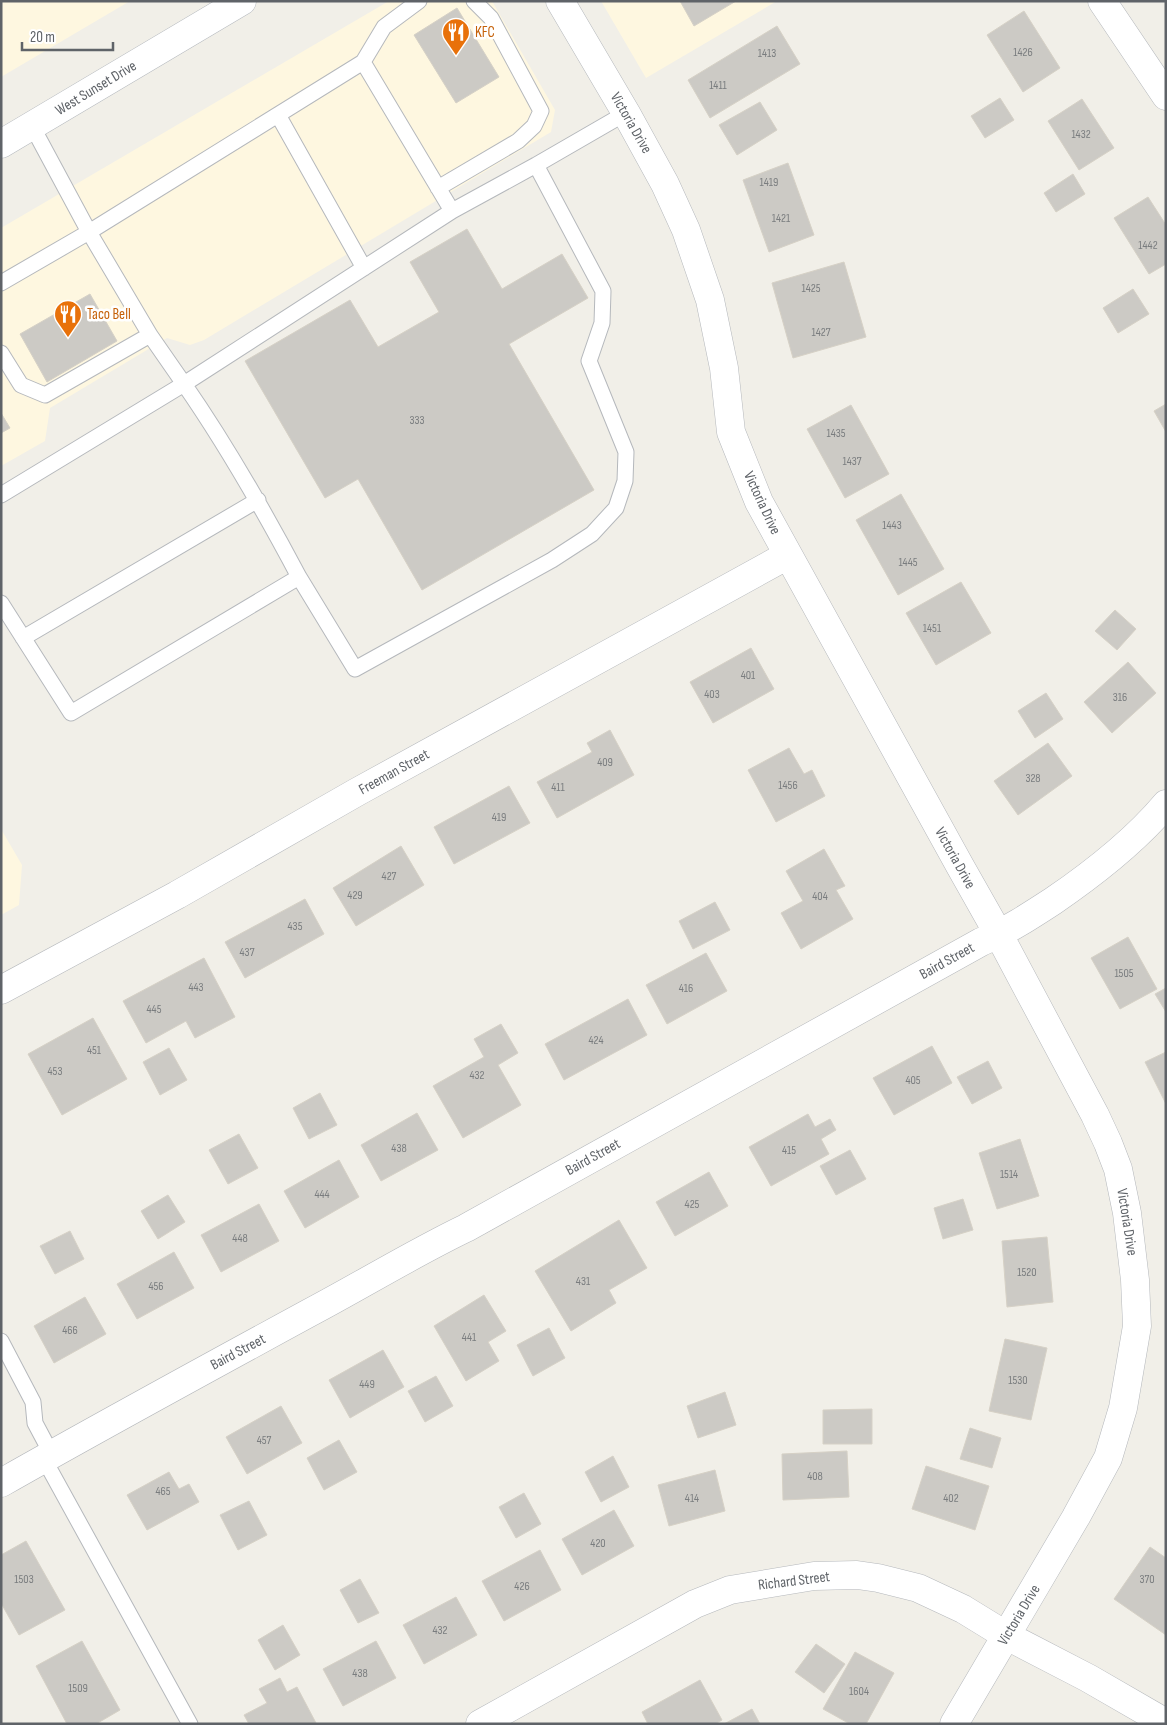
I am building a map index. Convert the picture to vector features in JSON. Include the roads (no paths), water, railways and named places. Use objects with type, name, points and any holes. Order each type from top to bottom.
[{"type":"street","name":"Victoria Drive","points":[[560,1],[626,113],[665,184],[686,230],[710,300],[724,368],[731,432],[760,502],[999,935],[1095,1115],[1118,1169],[1128,1223],[1135,1280],[1137,1326],[1123,1408],[1108,1458],[1076,1518],[954,1724]]},
{"type":"street","points":[[1102,1],[1166,96]]},
{"type":"street","name":"West Sunset Drive","points":[[1,144],[229,5]]},
{"type":"street","name":"Freeman Street","points":[[1,990],[177,895],[366,787],[788,555]]},
{"type":"street","name":"Baird Street","points":[[1,1483],[110,1421],[356,1288],[981,942],[999,935],[1018,924],[1094,873],[1153,819],[1166,804]]},
{"type":"street","name":"Richard Street","points":[[480,1724],[695,1604],[730,1590],[805,1577],[857,1576],[878,1578],[918,1588],[963,1609],[1007,1636],[1088,1678],[1166,1723]]},
{"type":"lane","points":[[1,283],[89,232],[363,62],[384,28],[419,1]]},
{"type":"lane","points":[[438,188],[518,141],[534,126],[542,111],[491,18],[474,1]]},
{"type":"lane","points":[[363,62],[452,211]]},
{"type":"lane","points":[[1,495],[184,384],[452,211],[626,113]]},
{"type":"lane","points":[[278,115],[364,268]]},
{"type":"lane","points":[[32,126],[89,232],[150,335],[207,417],[258,500],[299,577],[355,669],[552,560],[592,534],[616,508],[625,481],[626,452],[589,361],[602,323],[603,291],[536,165]]},
{"type":"lane","points":[[1,353],[21,385],[45,395],[150,335]]},
{"type":"lane","points":[[23,638],[258,500]]},
{"type":"lane","points":[[1,602],[70,713],[299,577]]},
{"type":"lane","points":[[1,1341],[33,1402],[35,1422],[48,1457],[190,1724]]},
{"type":"place","name":"KFC","points":[[456,56]]},
{"type":"place","name":"Taco Bell","points":[[68,338]]}]
